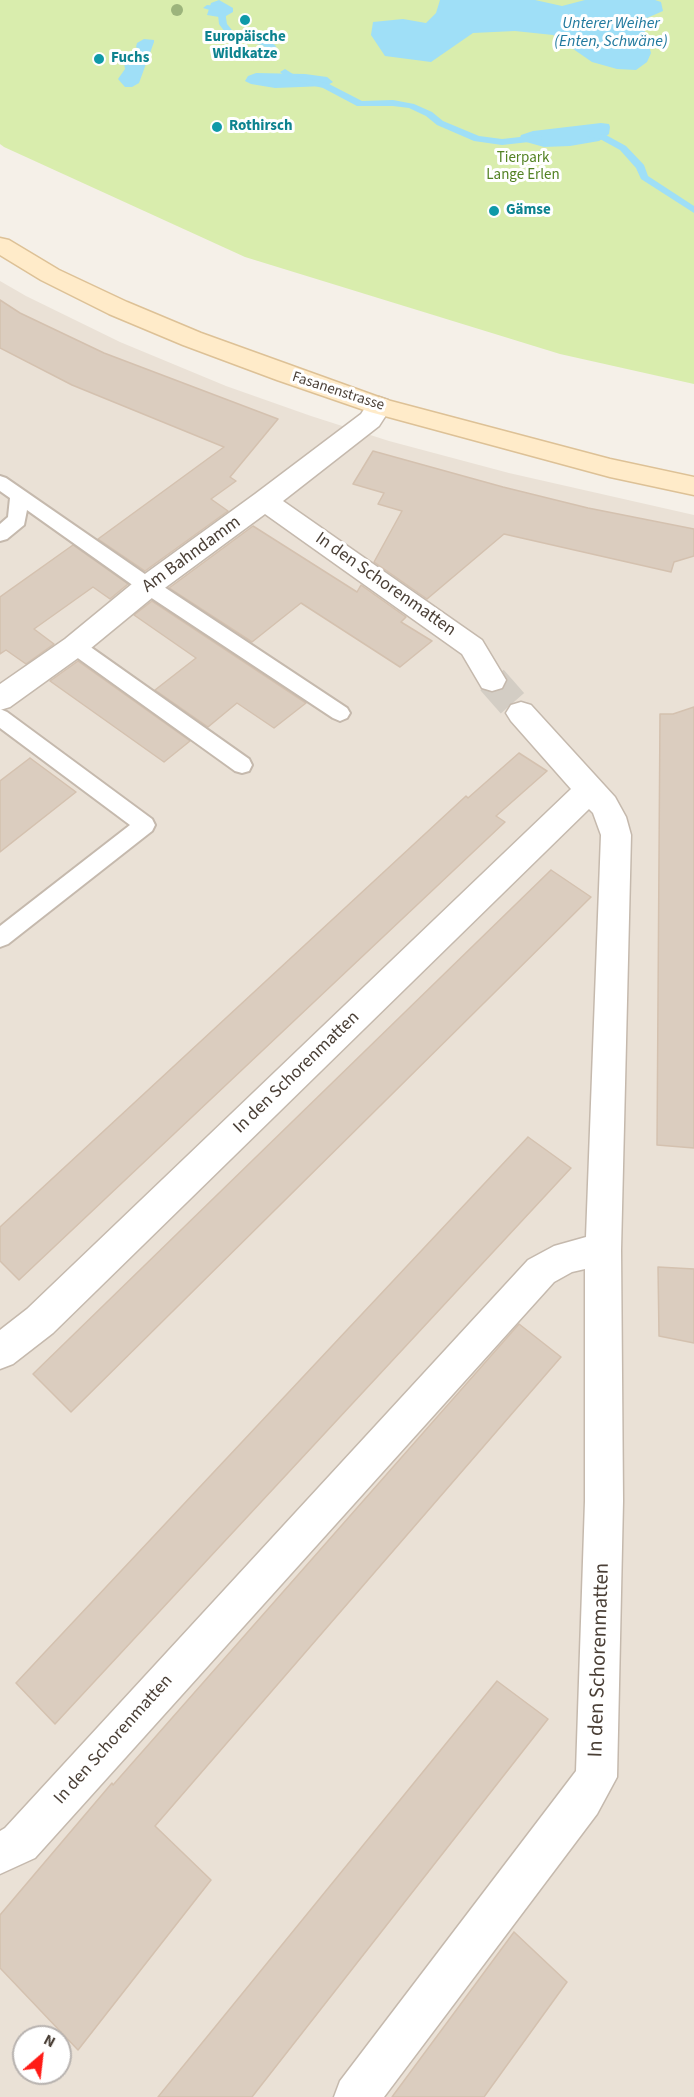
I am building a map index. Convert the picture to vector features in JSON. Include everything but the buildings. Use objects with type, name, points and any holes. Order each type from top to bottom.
[{"type":"main road","name":"Fasanenstrasse","points":[[0,245],[50,275],[118,308],[192,339],[379,406],[610,468],[694,486]]},
{"type":"street","name":"Am Bahndamm","points":[[0,699],[75,646],[148,586],[265,501],[370,420],[379,406]]},
{"type":"street","name":"In den Schorenmatten","points":[[265,501],[472,647],[492,680]]},
{"type":"street","name":"In den Schorenmatten","points":[[356,2097],[582,1799],[596,1777],[604,1501],[603,1250],[616,835],[611,817],[590,790],[521,713]]},
{"type":"street","name":"In den Schorenmatten","points":[[0,1352],[40,1321],[590,790]]},
{"type":"street","name":"In den Schorenmatten","points":[[0,1853],[20,1844],[540,1271],[566,1257],[603,1250]]},
{"type":"lane","points":[[0,482],[148,586],[340,713]]},
{"type":"lane","points":[[0,534],[17,520],[19,497]]},
{"type":"lane","points":[[75,646],[242,765]]},
{"type":"lane","points":[[0,717],[145,825],[0,938]]},
{"type":"shaded area","points":[[0,281],[120,342],[226,386],[311,416],[389,441],[509,473],[694,515],[694,2097],[0,2097]]},
{"type":"green space","name":"Tierpark Lange Erlen","points":[[0,0],[694,0],[694,384],[560,354],[245,257],[4,147],[0,144]]},
{"type":"water","points":[[219,0],[233,8],[233,12],[226,16],[223,24],[219,17],[207,15],[211,3]]},
{"type":"water","name":"Unterer Weiher (Enten, Schwäne)","points":[[440,0],[535,0],[562,6],[585,0],[655,0],[661,2],[663,11],[647,18],[643,25],[651,53],[647,62],[636,70],[617,69],[592,62],[553,35],[515,31],[473,33],[431,62],[385,56],[371,35],[373,22],[403,19],[426,23],[436,13]]},
{"type":"water","points":[[144,39],[154,40],[154,42],[139,83],[132,87],[125,87],[118,79],[125,69],[124,63],[139,55],[140,50],[136,47],[137,43]]},
{"type":"water","points":[[256,73],[305,74],[327,77],[333,82],[326,86],[275,88],[245,81],[248,76]]},
{"type":"water","points":[[609,124],[610,127],[609,134],[599,141],[570,146],[544,147],[519,140],[521,135],[533,131]]},
{"type":"waterway","points":[[157,0],[155,4],[158,5]]},
{"type":"waterway","points":[[207,8],[215,8],[222,14],[223,24],[233,37],[265,43],[272,47],[276,54]]},
{"type":"waterway","points":[[285,72],[293,78],[326,86],[360,104],[393,103],[411,106],[429,114],[440,123],[477,139],[502,142],[538,138]]},
{"type":"waterway","points":[[587,134],[603,137],[623,148],[641,167],[644,177],[694,210]]},
{"type":"tunnel","points":[[492,680],[521,713]]},
{"type":"place","name":"Europäische Wildkatze","points":[[245,20]]},
{"type":"place","name":"Fuchs","points":[[99,59]]},
{"type":"place","name":"Rothirsch","points":[[217,127]]},
{"type":"place","name":"Gämse","points":[[494,211]]}]
